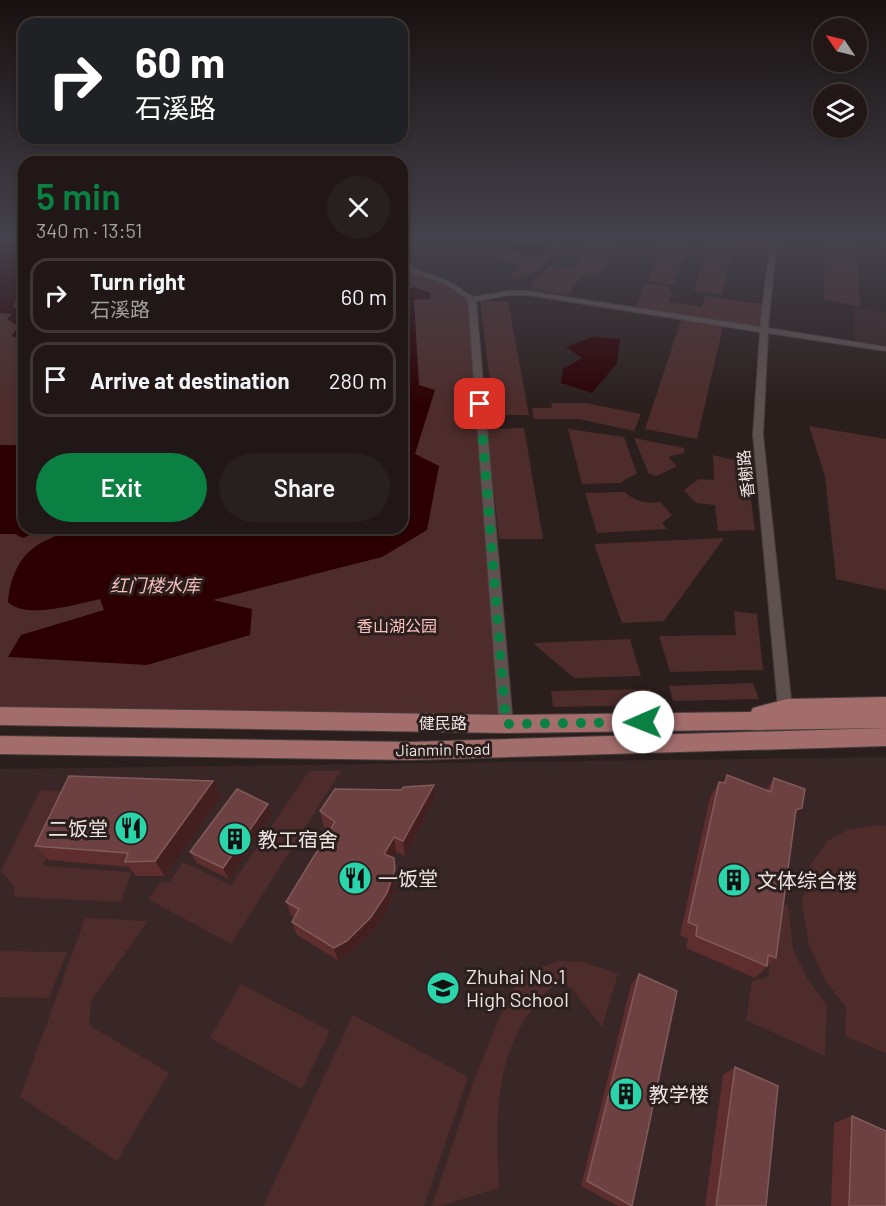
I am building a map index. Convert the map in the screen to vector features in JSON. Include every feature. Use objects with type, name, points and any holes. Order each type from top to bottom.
[{"type":"main road","points":[[729,731],[785,708],[886,705]]},
{"type":"main road","name":"健民路","points":[[0,716],[506,724],[729,731],[886,719]]},
{"type":"main road","points":[[729,731],[785,744],[886,744]]},
{"type":"main road","name":"Jianmin Road","points":[[0,745],[410,751],[729,731],[886,737]]},
{"type":"street","points":[[465,294],[472,299],[501,294]]},
{"type":"street","points":[[536,294],[886,349]]},
{"type":"street","name":"香榭路","points":[[768,294],[758,435],[785,708]]},
{"type":"street","points":[[472,299],[506,724]]},
{"type":"shaded area","points":[[854,308],[886,313],[886,348],[855,343]]},
{"type":"shaded area","name":"Zhuhai No.1 High School","points":[[886,757],[886,1206],[0,1206],[0,769]]},
{"type":"green space","name":"香山湖公园","points":[[0,294],[18,294],[18,534],[408,534],[408,294],[464,294],[472,299],[506,724],[0,715]]},
{"type":"green space","points":[[641,294],[672,294],[668,302],[702,307],[705,296],[762,304],[759,327],[636,308]]},
{"type":"green space","points":[[824,294],[859,294],[860,307],[824,299]]},
{"type":"green space","points":[[480,301],[508,301],[529,415],[494,415]]},
{"type":"green space","points":[[681,320],[723,327],[697,439],[645,429]]},
{"type":"green space","points":[[551,403],[586,403],[641,414],[634,431],[579,419],[534,419],[532,408],[552,408]]},
{"type":"green space","points":[[809,426],[886,439],[886,590],[836,579],[825,476]]},
{"type":"green space","points":[[524,428],[543,539],[499,539],[487,429]]},
{"type":"green space","points":[[568,429],[624,437],[637,474],[621,483],[582,484]]},
{"type":"green space","points":[[634,438],[684,448],[684,453],[668,457],[677,466],[657,476],[649,474]]},
{"type":"green space","points":[[713,455],[746,463],[755,530],[718,531],[715,505],[696,503],[684,490],[699,479],[714,480]]},
{"type":"green space","points":[[625,492],[641,502],[660,502],[672,515],[662,523],[667,529],[597,533],[585,493]]},
{"type":"green space","points":[[724,538],[664,621],[622,623],[594,544]]},
{"type":"green space","points":[[734,611],[757,614],[763,670],[670,672],[659,636],[736,635]]},
{"type":"green space","points":[[630,639],[641,676],[574,678],[533,643]]},
{"type":"green space","points":[[753,683],[759,699],[673,701],[669,686]]},
{"type":"green space","points":[[650,689],[654,705],[553,707],[551,691]]},
{"type":"green space","points":[[309,771],[341,771],[231,944],[148,899],[161,882],[169,882],[183,862],[231,885]]},
{"type":"green space","points":[[40,790],[76,792],[43,866],[131,872],[121,902],[14,897],[14,886],[1,871]]},
{"type":"green space","points":[[876,825],[886,826],[886,1053],[845,1036],[846,1008],[825,980],[809,945],[802,903],[809,867],[827,841],[849,829]]},
{"type":"green space","points":[[777,902],[788,906],[793,949],[807,978],[827,1006],[825,1056],[746,1020],[752,981],[768,977]]},
{"type":"green space","points":[[85,918],[148,921],[91,1001],[89,1025],[169,1073],[117,1161],[20,1097]]},
{"type":"green space","points":[[0,951],[67,952],[49,998],[0,997]]},
{"type":"green space","points":[[558,961],[584,962],[618,974],[602,1027],[571,988],[560,983],[546,993],[520,1027],[504,1071],[498,1117],[499,1188],[440,1206],[432,1206],[474,1080],[509,994],[527,973]]},
{"type":"green space","points":[[241,984],[330,1031],[302,1089],[210,1038]]},
{"type":"green space","points":[[353,1015],[468,1077],[424,1206],[263,1206]]},
{"type":"water","points":[[0,294],[17,294],[13,308],[18,308],[18,326],[7,319],[12,314],[0,313]]},
{"type":"water","name":"红门楼水库","points":[[408,294],[431,294],[430,299],[414,300],[419,385],[435,390],[415,454],[439,466],[427,530],[382,557],[213,600],[252,609],[250,635],[147,665],[8,657],[21,635],[104,610],[100,599],[66,607],[39,610],[27,610],[8,602],[13,577],[20,562],[32,549],[58,534],[408,534]]},
{"type":"water","points":[[18,326],[18,338],[12,336]]},
{"type":"water","points":[[592,337],[620,339],[617,363],[592,393],[561,383],[563,369],[582,358],[566,347]]},
{"type":"water","points":[[0,445],[18,445],[18,534],[31,534],[23,538],[15,534],[0,534]]},
{"type":"building","name":"文体综合楼","points":[[727,775],[771,792],[774,778],[805,789],[802,808],[796,810],[776,958],[768,955],[767,966],[696,936],[697,926],[688,922],[719,782],[725,783]]},
{"type":"building","name":"二饭堂","points":[[69,776],[213,781],[155,861],[125,862],[128,853],[35,846]]},
{"type":"building","name":"一饭堂","points":[[434,785],[403,841],[394,837],[384,854],[394,858],[395,869],[387,893],[371,917],[347,941],[334,948],[292,922],[299,909],[286,902],[335,822],[320,811],[335,789],[401,790],[404,787]]},
{"type":"building","name":"教工宿舍","points":[[237,789],[268,804],[223,868],[190,852]]},
{"type":"building","name":"教学楼","points":[[639,974],[677,991],[632,1206],[587,1181]]},
{"type":"building","name":"教学楼","points":[[735,1067],[778,1086],[766,1206],[716,1206]]},
{"type":"building","points":[[852,1116],[886,1131],[886,1206],[849,1206]]},
{"type":"place","name":"二饭堂","points":[[131,828]]},
{"type":"place","name":"教工宿舍","points":[[235,839]]},
{"type":"place","name":"一饭堂","points":[[355,878]]},
{"type":"place","name":"文体综合楼","points":[[734,880]]},
{"type":"place","name":"Zhuhai No.1 High School","points":[[443,988]]},
{"type":"place","name":"教学楼","points":[[626,1094]]},
{"type":"route","points":[[480,404],[506,724],[643,722]]}]
